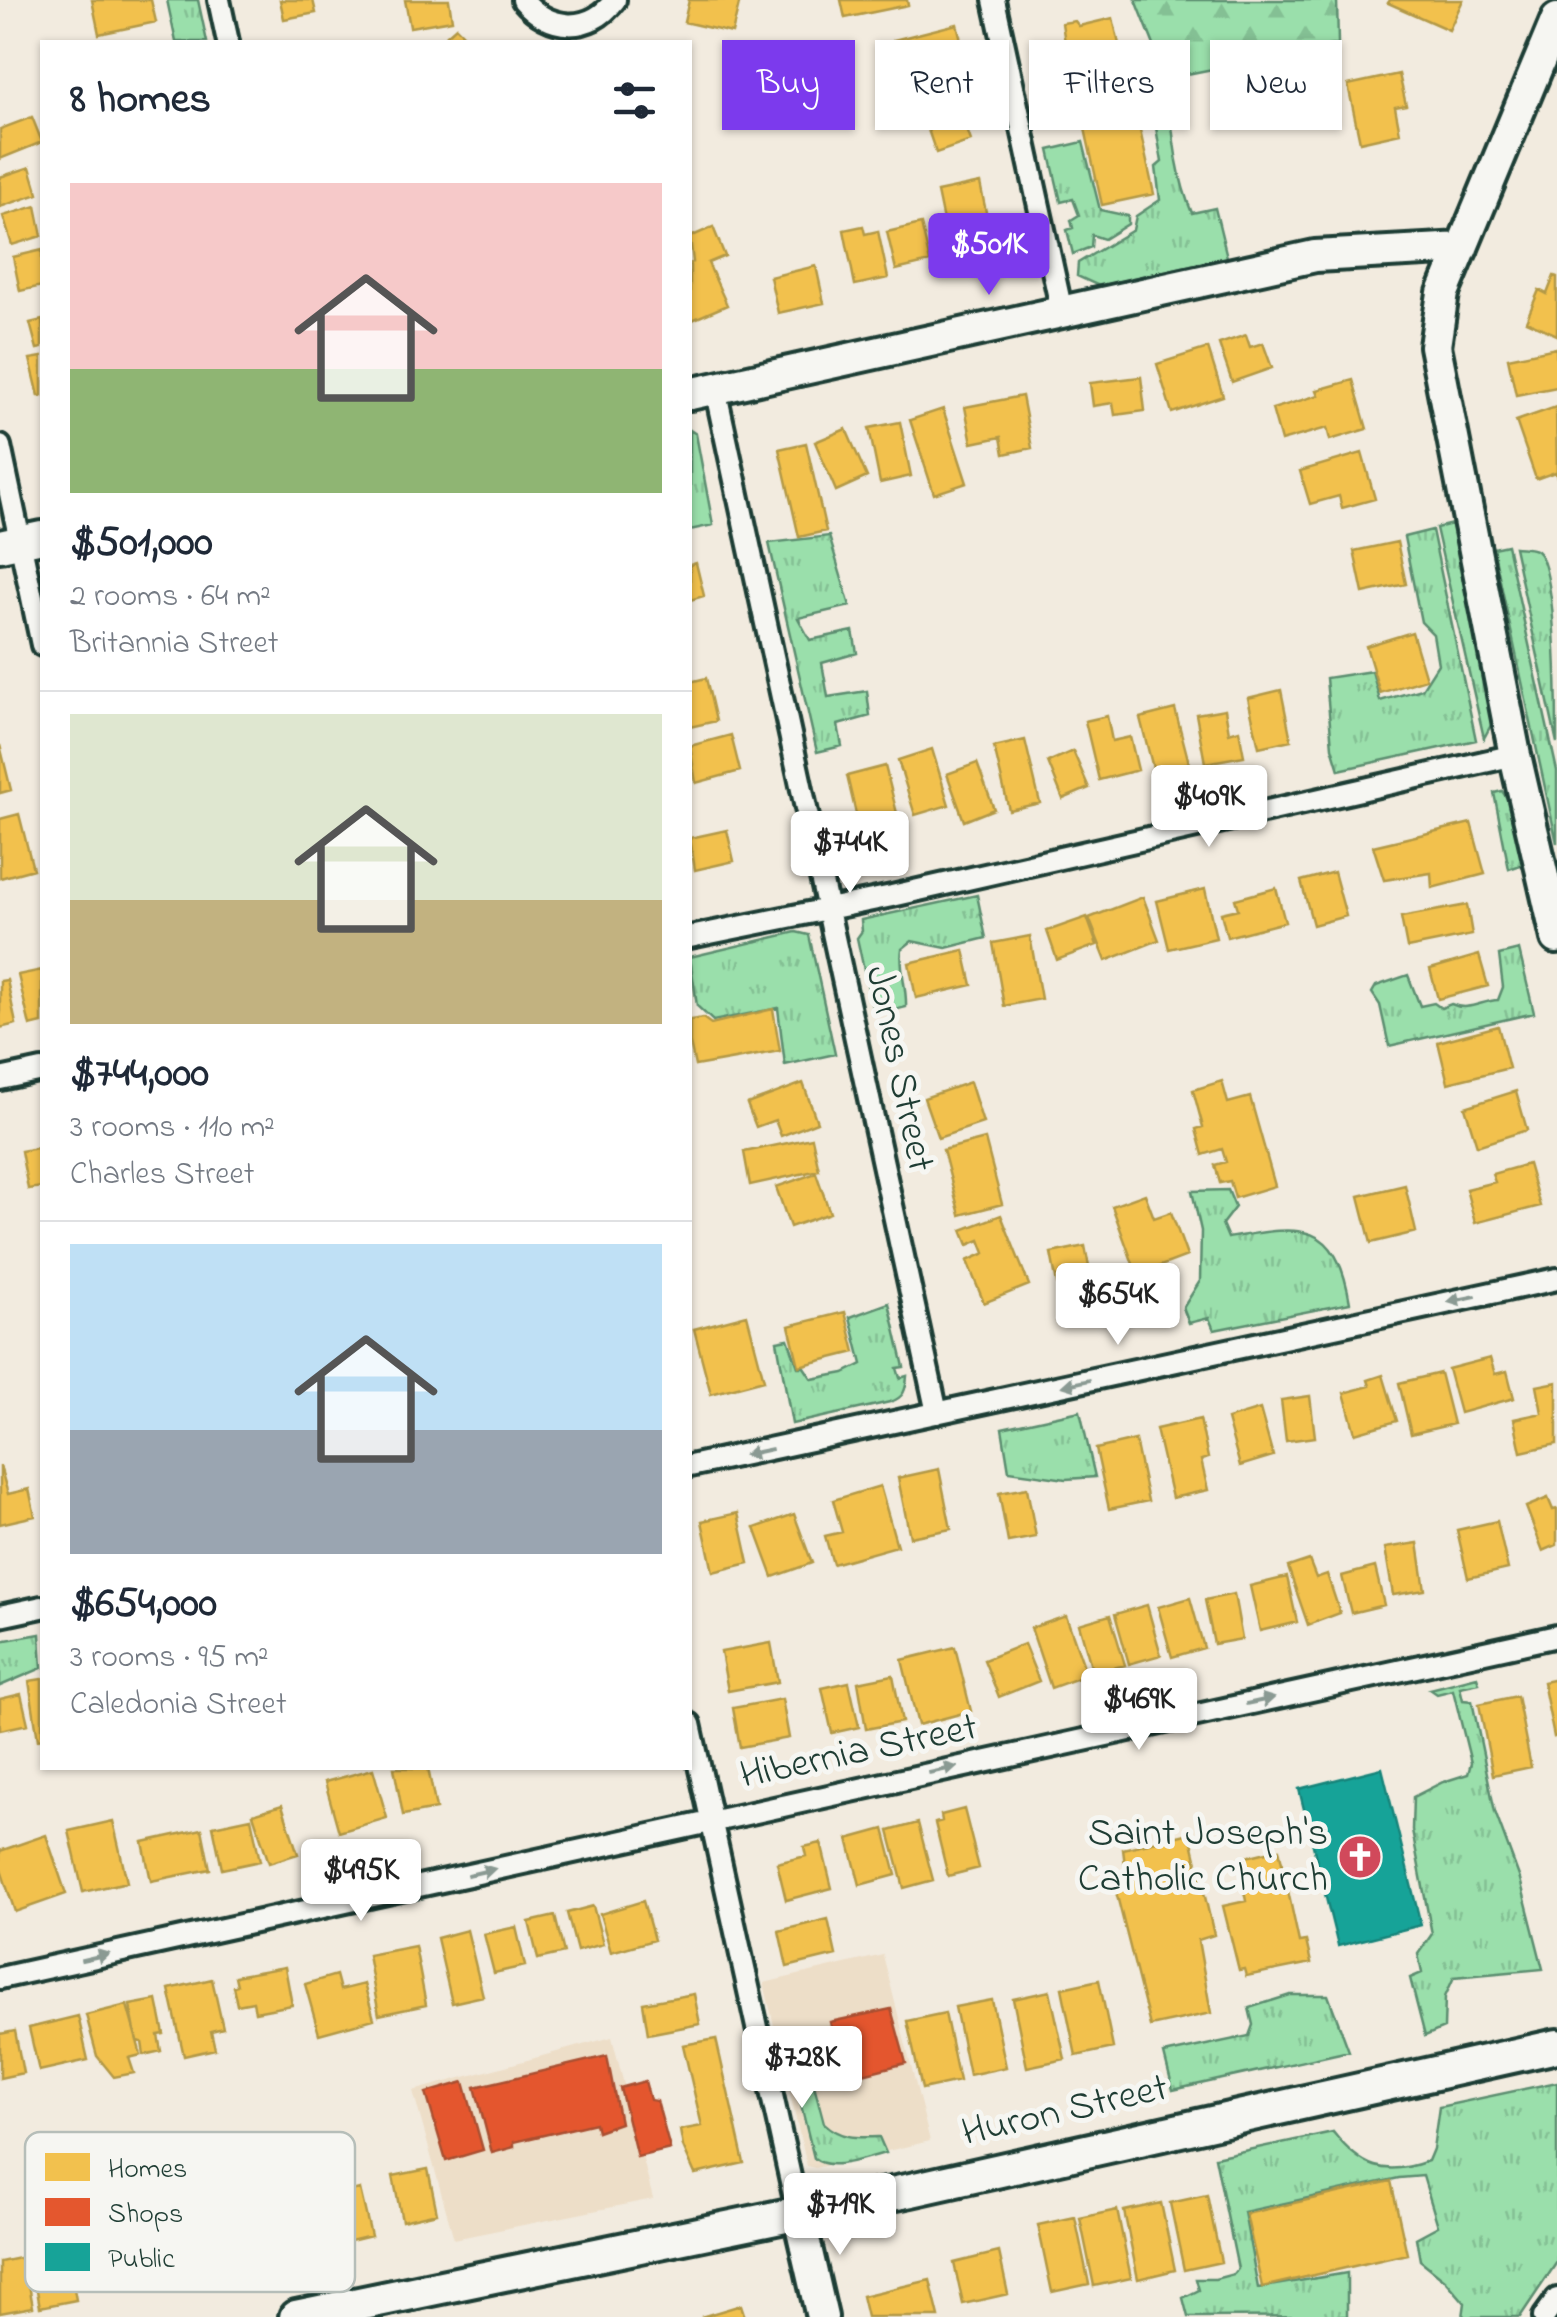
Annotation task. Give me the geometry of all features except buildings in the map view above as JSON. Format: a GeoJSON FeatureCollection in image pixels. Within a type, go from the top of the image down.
{"type":"FeatureCollection","features":[{"type":"Feature","properties":{"kind":"main road","name":"Huron Street"},"geometry":{"type":"LineString","coordinates":[[296,2317],[798,2213],[1557,2046]]}},
{"type":"Feature","properties":{"kind":"street"},"geometry":{"type":"LineString","coordinates":[[219,0],[228,40]]}},
{"type":"Feature","properties":{"kind":"street"},"geometry":{"type":"LineString","coordinates":[[523,0],[537,15],[559,25],[578,25],[596,19],[615,0]]}},
{"type":"Feature","properties":{"kind":"street"},"geometry":{"type":"LineString","coordinates":[[994,0],[1062,312]]}},
{"type":"Feature","properties":{"kind":"street"},"geometry":{"type":"LineString","coordinates":[[1557,20],[1444,293],[1435,346],[1514,755],[1557,938]]}},
{"type":"Feature","properties":{"kind":"street"},"geometry":{"type":"LineString","coordinates":[[703,391],[1315,256],[1462,248]]}},
{"type":"Feature","properties":{"kind":"street","name":"Jones Street"},"geometry":{"type":"LineString","coordinates":[[703,391],[827,909],[937,1413]]}},
{"type":"Feature","properties":{"kind":"street"},"geometry":{"type":"LineString","coordinates":[[0,446],[40,635]]}},
{"type":"Feature","properties":{"kind":"street"},"geometry":{"type":"LineString","coordinates":[[692,937],[1514,755]]}},
{"type":"Feature","properties":{"kind":"street"},"geometry":{"type":"LineString","coordinates":[[0,1080],[40,1070]]}},
{"type":"Feature","properties":{"kind":"street"},"geometry":{"type":"LineString","coordinates":[[692,1466],[1557,1279]]}},
{"type":"Feature","properties":{"kind":"street"},"geometry":{"type":"LineString","coordinates":[[0,1616],[40,1606]]}},
{"type":"Feature","properties":{"kind":"street","name":"Hibernia Street"},"geometry":{"type":"LineString","coordinates":[[0,1978],[1557,1636]]}},
{"type":"Feature","properties":{"kind":"street"},"geometry":{"type":"LineString","coordinates":[[692,1733],[822,2317]]}},
{"type":"Feature","properties":{"kind":"street"},"geometry":{"type":"LineString","coordinates":[[1544,2317],[1557,2299]]}},
{"type":"Feature","properties":{"kind":"shaded area"},"geometry":{"type":"Polygon","coordinates":[[[883,1955],[930,2141],[815,2168],[807,2166],[764,1983],[883,1955]]]}},
{"type":"Feature","properties":{"kind":"shaded area"},"geometry":{"type":"Polygon","coordinates":[[[612,2037],[653,2199],[454,2239],[413,2091],[612,2037]]]}},
{"type":"Feature","properties":{"kind":"green space"},"geometry":{"type":"Polygon","coordinates":[[[167,0],[198,0],[207,40],[176,40],[167,0]]]}},
{"type":"Feature","properties":{"kind":"green space"},"geometry":{"type":"Polygon","coordinates":[[[1136,0],[1337,0],[1338,40],[1210,40],[1210,69],[1190,73],[1190,40],[1152,40],[1136,0]]]}},
{"type":"Feature","properties":{"kind":"green space"},"geometry":{"type":"Polygon","coordinates":[[[1156,130],[1173,130],[1192,213],[1215,208],[1227,257],[1099,286],[1077,276],[1078,263],[1133,230],[1136,216],[1160,200],[1156,167],[1162,162],[1156,130]]]}},
{"type":"Feature","properties":{"kind":"green space"},"geometry":{"type":"Polygon","coordinates":[[[1083,142],[1100,210],[1128,216],[1128,224],[1104,239],[1092,235],[1091,247],[1073,254],[1067,230],[1073,228],[1071,220],[1079,215],[1073,199],[1061,202],[1049,150],[1083,142]]]}},
{"type":"Feature","properties":{"kind":"green space"},"geometry":{"type":"Polygon","coordinates":[[[692,431],[696,434],[713,525],[692,530],[692,431]]]}},
{"type":"Feature","properties":{"kind":"green space"},"geometry":{"type":"Polygon","coordinates":[[[1452,524],[1491,708],[1491,725],[1484,738],[1436,528],[1452,524]]]}},
{"type":"Feature","properties":{"kind":"green space"},"geometry":{"type":"Polygon","coordinates":[[[1432,530],[1476,740],[1339,770],[1332,747],[1326,678],[1372,671],[1380,701],[1422,689],[1438,664],[1433,634],[1421,622],[1404,537],[1432,530]]]}},
{"type":"Feature","properties":{"kind":"green space"},"geometry":{"type":"Polygon","coordinates":[[[829,536],[850,606],[798,618],[810,640],[853,631],[857,653],[822,663],[828,697],[867,691],[870,716],[838,725],[842,746],[817,752],[769,543],[829,536]]]}},
{"type":"Feature","properties":{"kind":"green space"},"geometry":{"type":"Polygon","coordinates":[[[1507,545],[1557,771],[1557,843],[1493,548],[1507,545]]]}},
{"type":"Feature","properties":{"kind":"green space"},"geometry":{"type":"Polygon","coordinates":[[[1514,547],[1537,551],[1549,583],[1557,743],[1514,547]]]}},
{"type":"Feature","properties":{"kind":"green space"},"geometry":{"type":"Polygon","coordinates":[[[1502,791],[1511,804],[1524,864],[1509,869],[1494,793],[1502,791]]]}},
{"type":"Feature","properties":{"kind":"green space"},"geometry":{"type":"Polygon","coordinates":[[[977,895],[986,938],[946,948],[912,941],[902,949],[906,1007],[874,1015],[857,938],[862,931],[861,920],[977,895]]]}},
{"type":"Feature","properties":{"kind":"green space"},"geometry":{"type":"Polygon","coordinates":[[[796,932],[809,935],[835,1054],[785,1065],[778,1008],[713,1021],[697,1006],[692,957],[796,932]]]}},
{"type":"Feature","properties":{"kind":"green space"},"geometry":{"type":"Polygon","coordinates":[[[1519,950],[1534,1013],[1389,1046],[1380,1005],[1372,993],[1376,986],[1408,975],[1420,1006],[1434,1003],[1441,1008],[1451,1004],[1469,1007],[1498,1000],[1503,987],[1499,955],[1519,950]]]}},
{"type":"Feature","properties":{"kind":"green space"},"geometry":{"type":"Polygon","coordinates":[[[1228,1190],[1235,1207],[1222,1224],[1228,1238],[1294,1231],[1324,1241],[1344,1275],[1350,1303],[1214,1330],[1209,1318],[1189,1323],[1183,1308],[1200,1281],[1201,1231],[1192,1191],[1228,1190]]]}},
{"type":"Feature","properties":{"kind":"green space"},"geometry":{"type":"Polygon","coordinates":[[[889,1303],[904,1367],[897,1368],[900,1378],[907,1376],[901,1396],[890,1402],[792,1424],[777,1341],[788,1339],[798,1367],[804,1367],[812,1379],[844,1373],[862,1364],[850,1317],[889,1303]]]}},
{"type":"Feature","properties":{"kind":"green space"},"geometry":{"type":"Polygon","coordinates":[[[1080,1411],[1095,1477],[1066,1479],[1009,1471],[1002,1428],[1080,1411]]]}},
{"type":"Feature","properties":{"kind":"green space"},"geometry":{"type":"Polygon","coordinates":[[[40,1634],[40,1669],[0,1686],[0,1641],[40,1634]]]}},
{"type":"Feature","properties":{"kind":"green space"},"geometry":{"type":"Polygon","coordinates":[[[1477,1677],[1479,1683],[1460,1687],[1463,1700],[1472,1701],[1495,1812],[1520,1879],[1543,1969],[1454,1977],[1445,1997],[1444,2028],[1425,2036],[1410,1978],[1422,1973],[1418,1954],[1432,1934],[1412,1830],[1413,1797],[1468,1774],[1471,1763],[1453,1690],[1437,1694],[1430,1689],[1477,1677]]]}},
{"type":"Feature","properties":{"kind":"green space"},"geometry":{"type":"Polygon","coordinates":[[[1290,1995],[1328,1995],[1349,2051],[1173,2090],[1164,2054],[1249,2036],[1253,2025],[1249,2008],[1290,1995]]]}},
{"type":"Feature","properties":{"kind":"green space"},"geometry":{"type":"Polygon","coordinates":[[[795,2027],[800,2032],[824,2123],[843,2135],[879,2137],[886,2153],[839,2164],[814,2158],[798,2093],[803,2091],[801,2082],[796,2080],[784,2030],[795,2027]]]}},
{"type":"Feature","properties":{"kind":"green space"},"geometry":{"type":"Polygon","coordinates":[[[1557,2082],[1557,2262],[1520,2317],[1463,2317],[1465,2303],[1420,2260],[1416,2238],[1438,2226],[1423,2176],[1244,2212],[1258,2288],[1347,2273],[1347,2316],[1188,2317],[1183,2298],[1199,2290],[1196,2279],[1215,2279],[1238,2269],[1215,2157],[1333,2132],[1354,2154],[1375,2166],[1413,2166],[1428,2161],[1439,2107],[1557,2082]]]}},
{"type":"Feature","properties":{"kind":"place","name":"Saint Joseph's Catholic Church"},"geometry":{"type":"Point","coordinates":[1360,1857]}}]}
